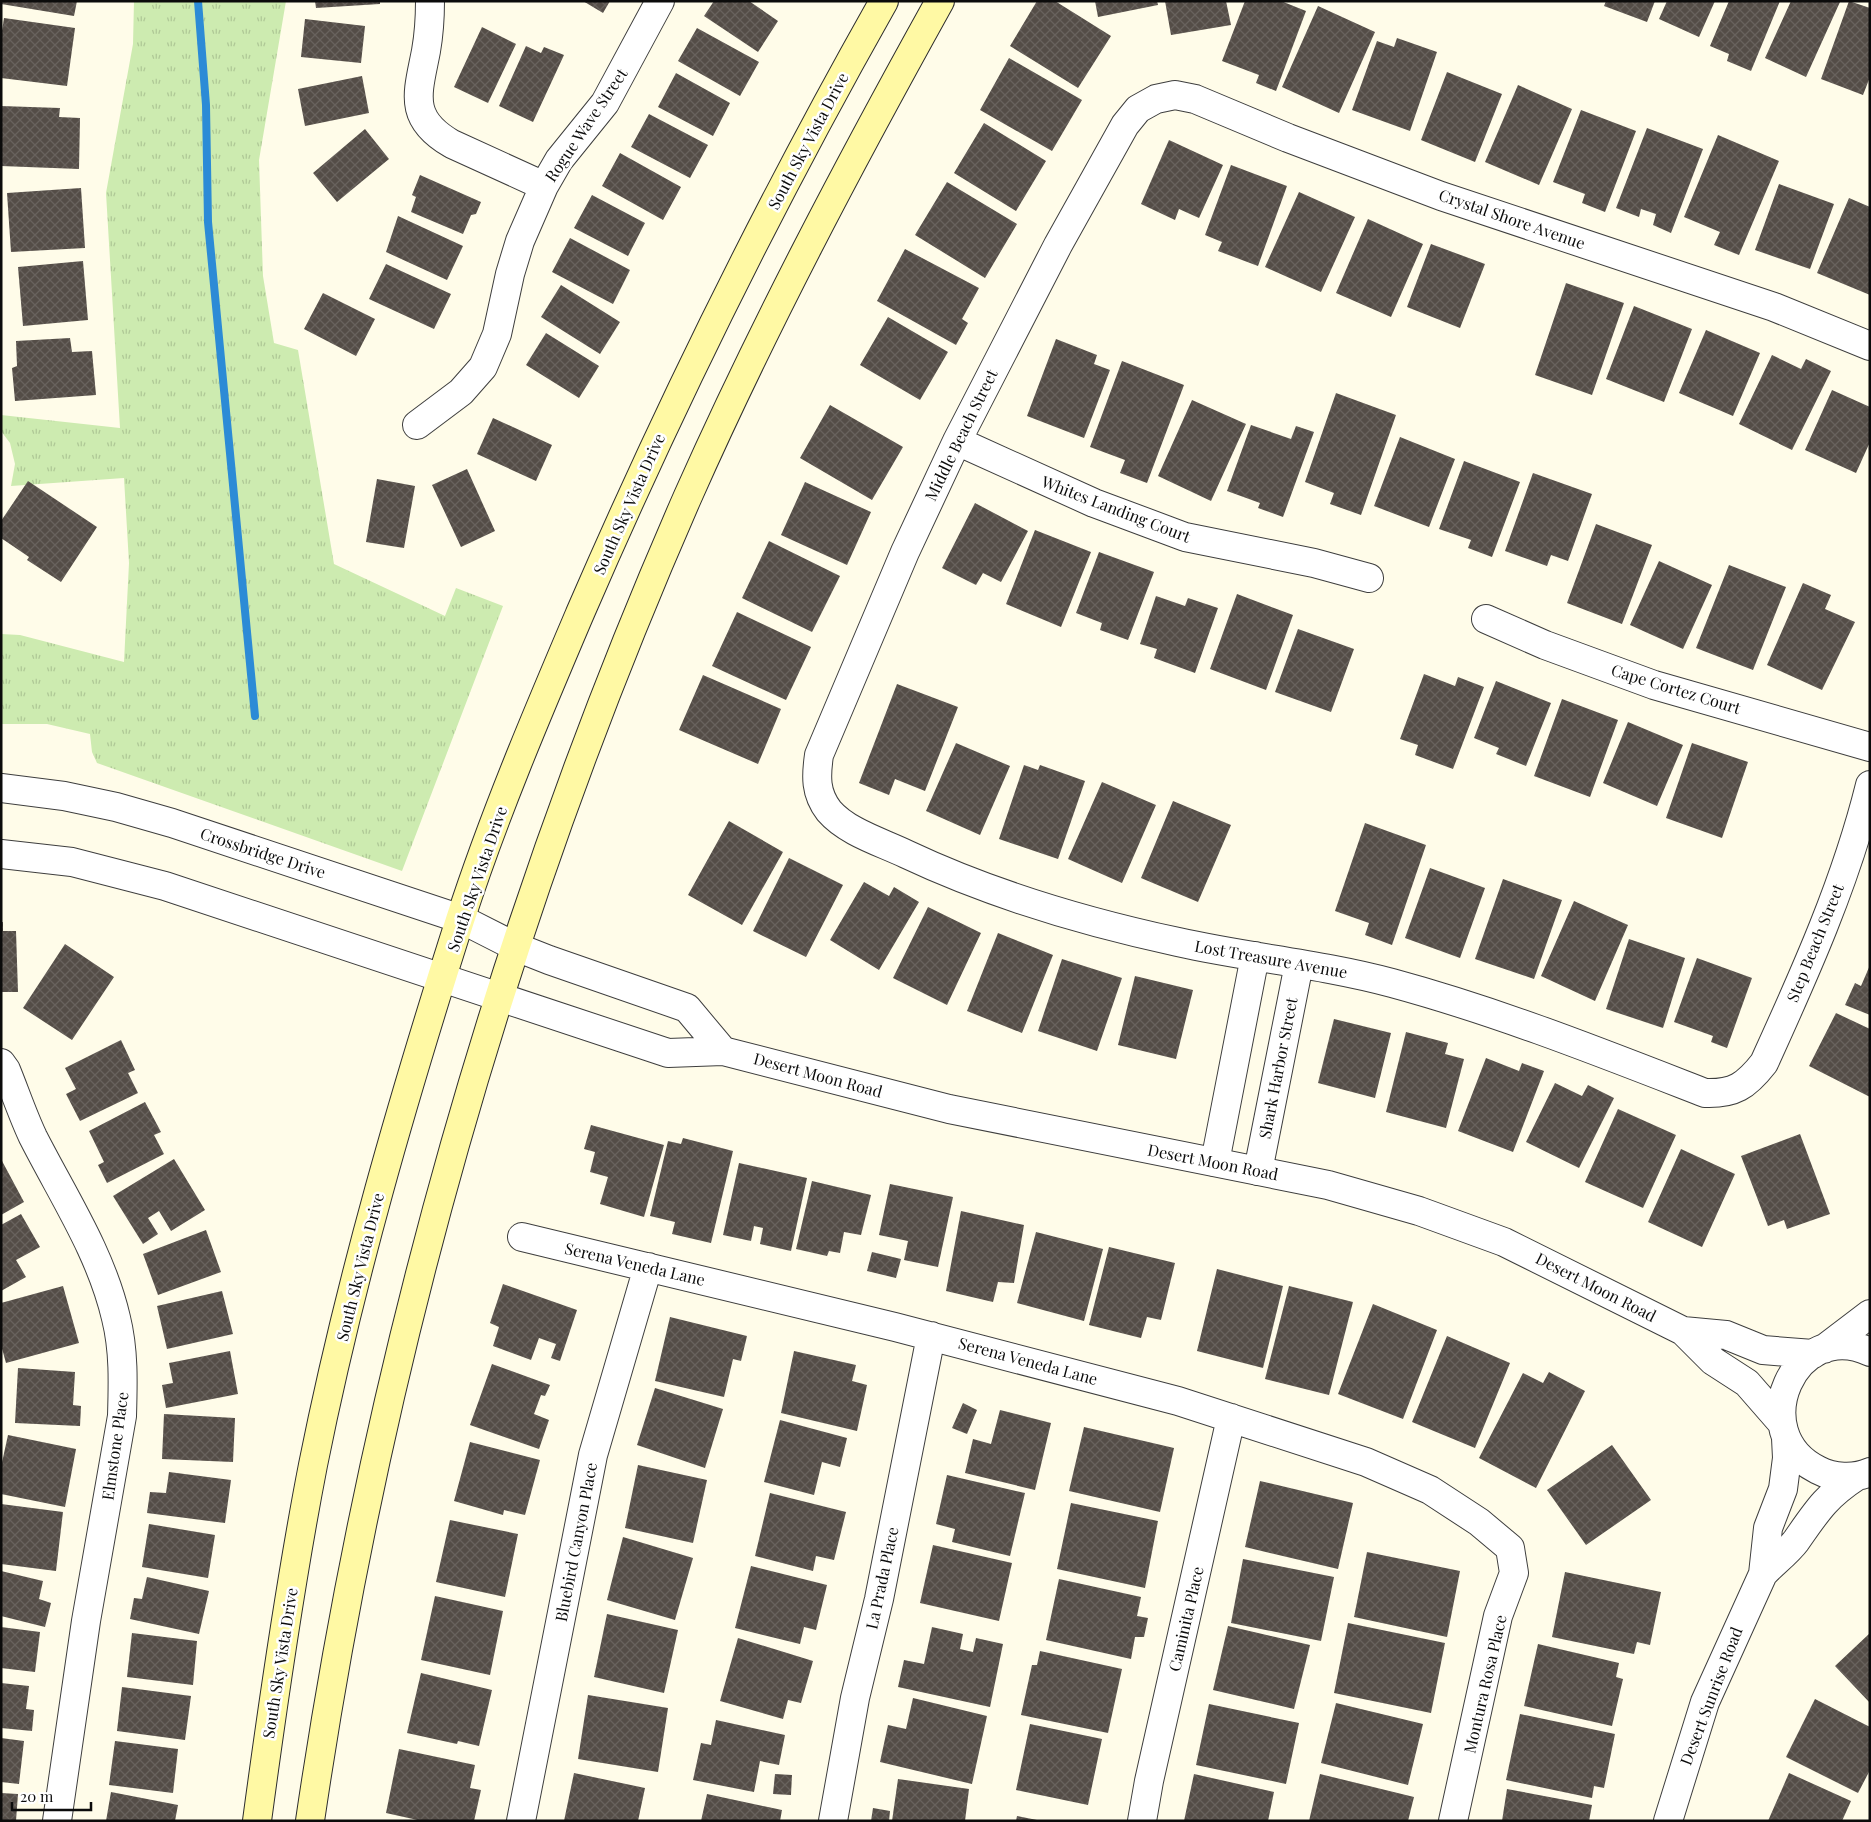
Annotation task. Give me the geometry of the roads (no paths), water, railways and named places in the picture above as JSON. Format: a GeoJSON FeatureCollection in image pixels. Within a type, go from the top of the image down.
{"type":"FeatureCollection","features":[{"type":"Feature","properties":{"kind":"main road","name":"South Sky Vista Drive"},"geometry":{"type":"LineString","coordinates":[[257,1821],[273,1701],[295,1569],[313,1468],[335,1364],[393,1140],[461,919],[554,674],[648,461],[754,245],[819,119],[884,1]]}},
{"type":"Feature","properties":{"kind":"main road"},"geometry":{"type":"LineString","coordinates":[[310,1821],[334,1674],[369,1490],[410,1314],[441,1193],[516,947],[593,729],[654,577],[715,435],[851,164],[940,1]]}},
{"type":"Feature","properties":{"kind":"street"},"geometry":{"type":"LineString","coordinates":[[430,1],[427,44],[417,89],[422,113],[429,126],[439,136],[452,144],[544,186]]}},
{"type":"Feature","properties":{"kind":"street","name":"Rogue Wave Street"},"geometry":{"type":"LineString","coordinates":[[417,425],[461,392],[483,367],[491,352],[497,334],[510,274],[520,241],[544,186],[559,160],[604,103],[660,1]]}},
{"type":"Feature","properties":{"kind":"street","name":"Crystal Shore Avenue"},"geometry":{"type":"LineString","coordinates":[[1156,99],[1175,95],[1195,99],[1288,138],[1432,193],[1774,307],[1870,346]]}},
{"type":"Feature","properties":{"kind":"street","name":"Middle Beach Street"},"geometry":{"type":"LineString","coordinates":[[819,795],[816,776],[819,755],[905,552],[957,441],[1058,245],[1125,125],[1138,109],[1156,99]]}},
{"type":"Feature","properties":{"kind":"street","name":"Whites Landing Court"},"geometry":{"type":"LineString","coordinates":[[957,441],[1085,499],[1185,537],[1314,563],[1370,578]]}},
{"type":"Feature","properties":{"kind":"street","name":"Cape Cortez Court"},"geometry":{"type":"LineString","coordinates":[[1486,619],[1545,644],[1654,685],[1870,747]]}},
{"type":"Feature","properties":{"kind":"street","name":"Step Beach Street"},"geometry":{"type":"LineString","coordinates":[[1738,1088],[1752,1078],[1764,1063],[1809,964],[1849,856],[1870,786]]}},
{"type":"Feature","properties":{"kind":"street","name":"Crossbridge Drive"},"geometry":{"type":"LineString","coordinates":[[1,788],[73,798],[172,822],[461,919],[516,947]]}},
{"type":"Feature","properties":{"kind":"street","name":"Lost Treasure Avenue"},"geometry":{"type":"LineString","coordinates":[[819,795],[829,811],[844,824],[922,861],[1010,896],[1072,917],[1179,943],[1390,982],[1493,1013],[1705,1093],[1721,1094],[1738,1088]]}},
{"type":"Feature","properties":{"kind":"street"},"geometry":{"type":"LineString","coordinates":[[1,854],[72,862],[117,872],[500,996]]}},
{"type":"Feature","properties":{"kind":"street"},"geometry":{"type":"LineString","coordinates":[[516,947],[687,1008],[723,1051]]}},
{"type":"Feature","properties":{"kind":"street"},"geometry":{"type":"LineString","coordinates":[[1215,1162],[1255,956]]}},
{"type":"Feature","properties":{"kind":"street","name":"Shark Harbor Street"},"geometry":{"type":"LineString","coordinates":[[1258,1171],[1299,964]]}},
{"type":"Feature","properties":{"kind":"street","name":"Desert Moon Road"},"geometry":{"type":"LineString","coordinates":[[500,996],[668,1053],[723,1051],[949,1109],[1215,1162],[1374,1197],[1461,1225],[1551,1264],[1683,1331],[1713,1361],[1747,1383],[1784,1430],[1792,1451],[1806,1464],[1824,1473],[1843,1477],[1866,1473]]}},
{"type":"Feature","properties":{"kind":"street","name":"Elmstone Place"},"geometry":{"type":"LineString","coordinates":[[1,1063],[6,1070],[32,1135],[98,1263],[116,1319],[122,1351],[122,1416],[86,1621],[57,1821]]}},
{"type":"Feature","properties":{"kind":"street","name":"Serena Veneda Lane"},"geometry":{"type":"LineString","coordinates":[[522,1237],[931,1336],[1178,1400],[1366,1462],[1430,1490],[1479,1522],[1510,1548]]}},
{"type":"Feature","properties":{"kind":"street","name":"Bluebird Canyon Place"},"geometry":{"type":"LineString","coordinates":[[521,1821],[593,1455],[648,1268]]}},
{"type":"Feature","properties":{"kind":"street","name":"Desert Sunrise Road"},"geometry":{"type":"LineString","coordinates":[[1668,1821],[1705,1702],[1763,1574],[1768,1528],[1785,1480],[1784,1430],[1780,1409],[1786,1383],[1793,1371],[1870,1314]]}},
{"type":"Feature","properties":{"kind":"street","name":"Desert Moon Road"},"geometry":{"type":"LineString","coordinates":[[1683,1331],[1726,1335],[1763,1350],[1819,1351],[1844,1346],[1870,1352]]}},
{"type":"Feature","properties":{"kind":"street","name":"La Prada Place"},"geometry":{"type":"LineString","coordinates":[[833,1821],[855,1698],[879,1599],[931,1336]]}},
{"type":"Feature","properties":{"kind":"street","name":"Caminita Place"},"geometry":{"type":"LineString","coordinates":[[1142,1821],[1149,1781],[1231,1418]]}},
{"type":"Feature","properties":{"kind":"street","name":"Desert Sunrise Road"},"geometry":{"type":"LineString","coordinates":[[1763,1574],[1795,1542],[1808,1521],[1827,1497],[1866,1473]]}},
{"type":"Feature","properties":{"kind":"street","name":"Montura Rosa Place"},"geometry":{"type":"LineString","coordinates":[[1453,1821],[1498,1616],[1514,1573],[1510,1548]]}},
{"type":"Feature","properties":{"kind":"waterway"},"geometry":{"type":"LineString","coordinates":[[198,1],[206,105],[208,222],[255,716]]}}]}
